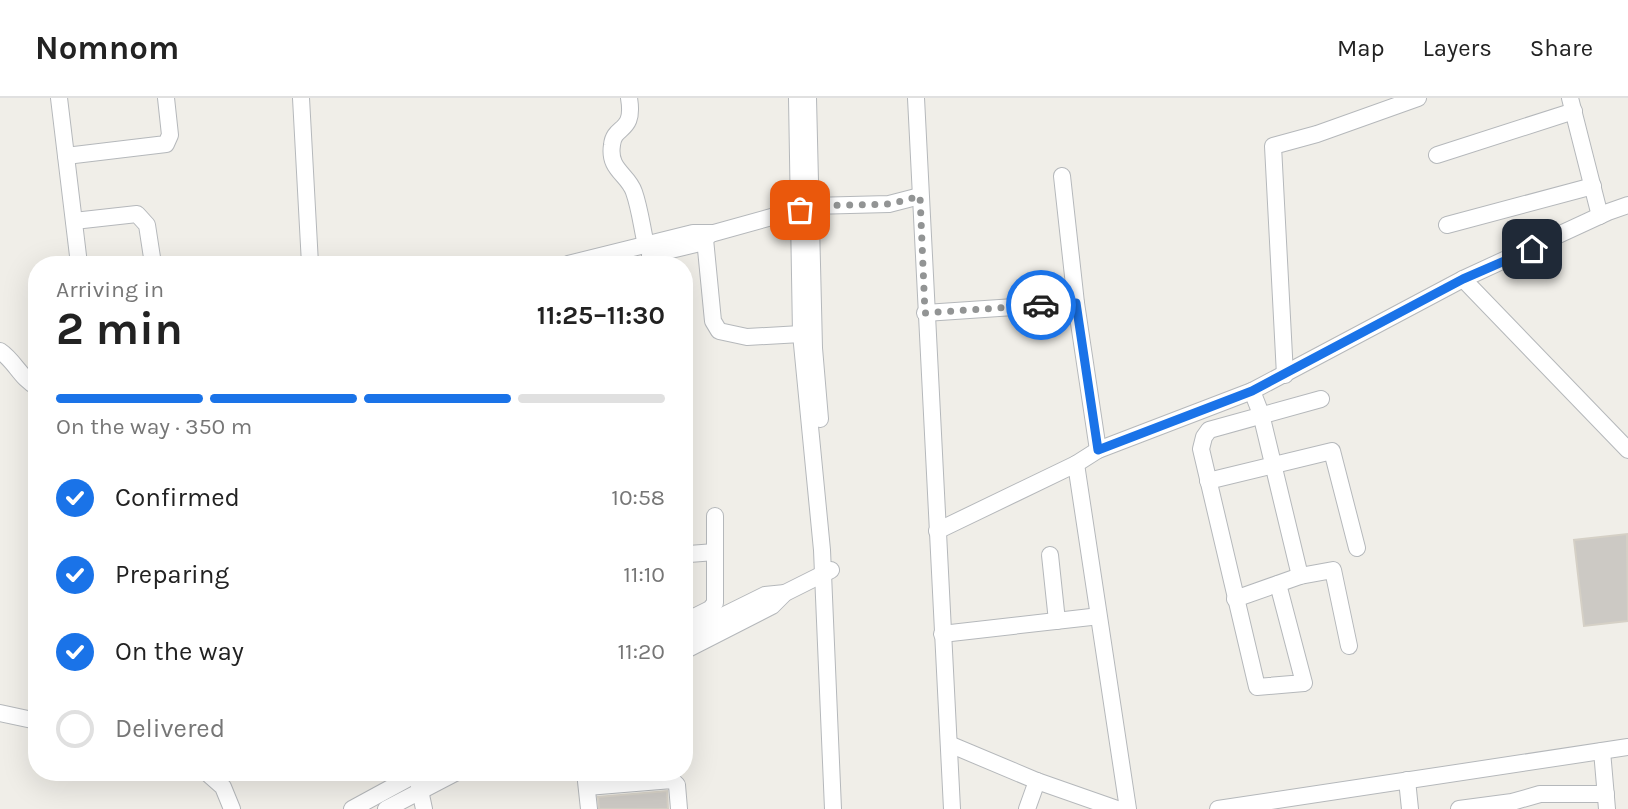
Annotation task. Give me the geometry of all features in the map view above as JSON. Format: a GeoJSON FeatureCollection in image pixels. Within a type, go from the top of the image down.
{"type":"FeatureCollection","features":[{"type":"Feature","properties":{"kind":"street"},"geometry":{"type":"LineString","coordinates":[[49,98],[78,256]]}},
{"type":"Feature","properties":{"kind":"street"},"geometry":{"type":"LineString","coordinates":[[59,98],[78,256]]}},
{"type":"Feature","properties":{"kind":"street"},"geometry":{"type":"LineString","coordinates":[[66,156],[166,144],[170,135],[166,98]]}},
{"type":"Feature","properties":{"kind":"street"},"geometry":{"type":"LineString","coordinates":[[300,98],[310,256]]}},
{"type":"Feature","properties":{"kind":"street"},"geometry":{"type":"LineString","coordinates":[[629,98],[631,118],[615,135],[611,146],[614,165],[631,184],[635,193],[646,245]]}},
{"type":"Feature","properties":{"kind":"street"},"geometry":{"type":"LineString","coordinates":[[797,98],[844,809]]}},
{"type":"Feature","properties":{"kind":"street"},"geometry":{"type":"LineString","coordinates":[[808,98],[801,334],[827,571],[832,809]]}},
{"type":"Feature","properties":{"kind":"street"},"geometry":{"type":"LineString","coordinates":[[916,98],[952,809]]}},
{"type":"Feature","properties":{"kind":"street"},"geometry":{"type":"LineString","coordinates":[[1284,375],[1273,146],[1317,134],[1418,98]]}},
{"type":"Feature","properties":{"kind":"street"},"geometry":{"type":"LineString","coordinates":[[1437,155],[1572,105],[1600,216]]}},
{"type":"Feature","properties":{"kind":"street"},"geometry":{"type":"LineString","coordinates":[[1062,176],[1076,303],[1098,450]]}},
{"type":"Feature","properties":{"kind":"street"},"geometry":{"type":"LineString","coordinates":[[1447,225],[1593,186]]}},
{"type":"Feature","properties":{"kind":"street"},"geometry":{"type":"LineString","coordinates":[[646,256],[696,244],[709,236],[806,208],[890,204],[920,196]]}},
{"type":"Feature","properties":{"kind":"street"},"geometry":{"type":"LineString","coordinates":[[937,531],[1076,464],[1098,450],[1252,391],[1463,279],[1628,205]]}},
{"type":"Feature","properties":{"kind":"street"},"geometry":{"type":"LineString","coordinates":[[74,221],[137,214],[147,225],[152,256]]}},
{"type":"Feature","properties":{"kind":"street"},"geometry":{"type":"LineString","coordinates":[[601,256],[693,233],[709,236]]}},
{"type":"Feature","properties":{"kind":"street"},"geometry":{"type":"LineString","coordinates":[[709,236],[713,321],[719,331],[747,337],[801,334]]}},
{"type":"Feature","properties":{"kind":"street"},"geometry":{"type":"LineString","coordinates":[[1463,279],[1628,450]]}},
{"type":"Feature","properties":{"kind":"street"},"geometry":{"type":"LineString","coordinates":[[925,313],[1076,303]]}},
{"type":"Feature","properties":{"kind":"street"},"geometry":{"type":"LineString","coordinates":[[0,351],[10,358],[28,382]]}},
{"type":"Feature","properties":{"kind":"street"},"geometry":{"type":"LineString","coordinates":[[1252,391],[1261,414],[1300,576]]}},
{"type":"Feature","properties":{"kind":"street"},"geometry":{"type":"LineString","coordinates":[[1278,584],[1304,683],[1257,687],[1201,449],[1209,430],[1321,399]]}},
{"type":"Feature","properties":{"kind":"street"},"geometry":{"type":"LineString","coordinates":[[1208,481],[1332,451],[1357,548]]}},
{"type":"Feature","properties":{"kind":"street"},"geometry":{"type":"LineString","coordinates":[[1076,464],[1128,809]]}},
{"type":"Feature","properties":{"kind":"street"},"geometry":{"type":"LineString","coordinates":[[693,618],[710,609],[715,603],[715,516]]}},
{"type":"Feature","properties":{"kind":"street"},"geometry":{"type":"LineString","coordinates":[[693,554],[715,552]]}},
{"type":"Feature","properties":{"kind":"street"},"geometry":{"type":"LineString","coordinates":[[1050,555],[1057,621]]}},
{"type":"Feature","properties":{"kind":"street"},"geometry":{"type":"LineString","coordinates":[[1235,599],[1300,576],[1333,570],[1349,646]]}},
{"type":"Feature","properties":{"kind":"street"},"geometry":{"type":"LineString","coordinates":[[693,646],[772,606],[785,593],[827,571]]}},
{"type":"Feature","properties":{"kind":"street"},"geometry":{"type":"LineString","coordinates":[[693,631],[765,595],[785,593]]}},
{"type":"Feature","properties":{"kind":"street"},"geometry":{"type":"LineString","coordinates":[[942,634],[1091,617]]}},
{"type":"Feature","properties":{"kind":"street"},"geometry":{"type":"LineString","coordinates":[[0,713],[28,719]]}},
{"type":"Feature","properties":{"kind":"street"},"geometry":{"type":"LineString","coordinates":[[949,744],[1037,781],[1117,809]]}},
{"type":"Feature","properties":{"kind":"street"},"geometry":{"type":"LineString","coordinates":[[1218,809],[1628,747]]}},
{"type":"Feature","properties":{"kind":"street"},"geometry":{"type":"LineString","coordinates":[[1459,809],[1512,802],[1540,794],[1607,802],[1602,751]]}},
{"type":"Feature","properties":{"kind":"street"},"geometry":{"type":"LineString","coordinates":[[1407,780],[1410,809]]}},
{"type":"Feature","properties":{"kind":"street"},"geometry":{"type":"LineString","coordinates":[[216,781],[223,787],[232,809]]}},
{"type":"Feature","properties":{"kind":"street"},"geometry":{"type":"LineString","coordinates":[[352,809],[403,781]]}},
{"type":"Feature","properties":{"kind":"street"},"geometry":{"type":"LineString","coordinates":[[418,781],[424,809]]}},
{"type":"Feature","properties":{"kind":"street"},"geometry":{"type":"LineString","coordinates":[[386,809],[439,781]]}},
{"type":"Feature","properties":{"kind":"street"},"geometry":{"type":"LineString","coordinates":[[586,781],[589,809]]}},
{"type":"Feature","properties":{"kind":"street"},"geometry":{"type":"LineString","coordinates":[[673,781],[677,785],[679,809]]}},
{"type":"Feature","properties":{"kind":"street"},"geometry":{"type":"LineString","coordinates":[[1027,809],[1037,781]]}},
{"type":"Feature","properties":{"kind":"building"},"geometry":{"type":"Polygon","coordinates":[[[1627,534],[1628,621],[1584,626],[1574,540],[1627,534]]]}},
{"type":"Feature","properties":{"kind":"building"},"geometry":{"type":"Polygon","coordinates":[[[667,791],[668,809],[599,809],[598,797],[667,791]]]}},
{"type":"Feature","properties":{"kind":"way so far"},"geometry":{"type":"LineString","coordinates":[[800,210],[811,206],[890,204],[920,196],[925,313],[1041,305]]}},
{"type":"Feature","properties":{"kind":"route"},"geometry":{"type":"LineString","coordinates":[[1041,305],[1076,303],[1098,450],[1252,391],[1463,279],[1532,249]]}}]}
